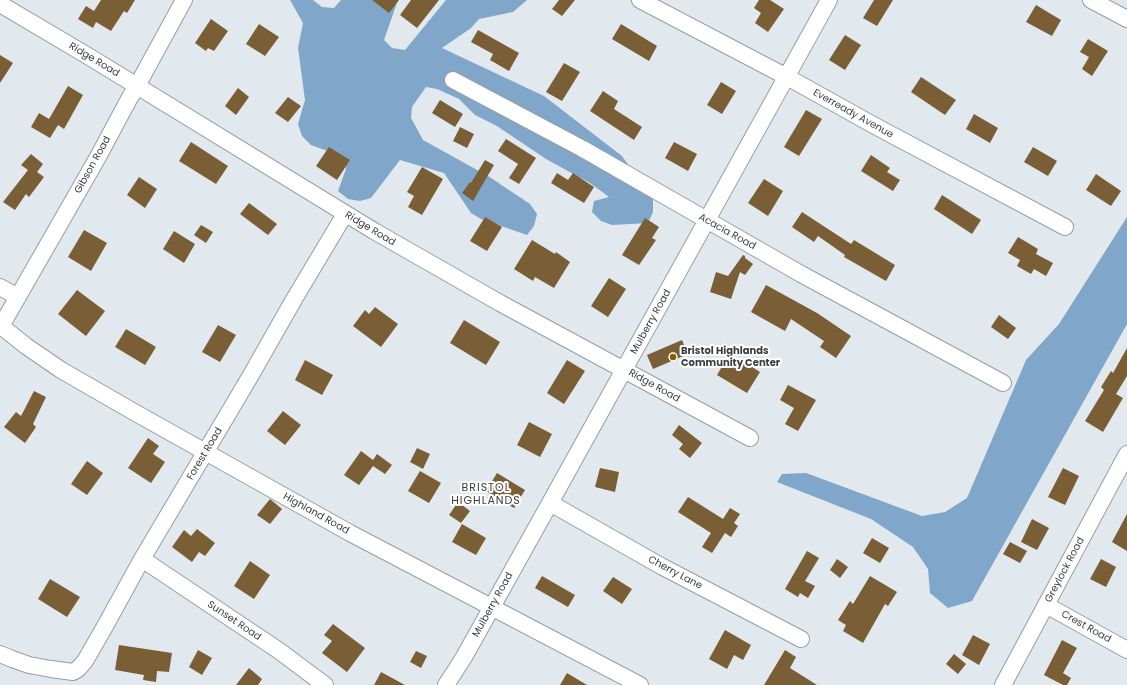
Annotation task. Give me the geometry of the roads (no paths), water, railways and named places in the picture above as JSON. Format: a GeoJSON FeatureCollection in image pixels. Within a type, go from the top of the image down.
{"type":"FeatureCollection","features":[{"type":"Feature","properties":{"kind":"street","name":"Gibson Road"},"geometry":{"type":"LineString","coordinates":[[1,327],[98,157],[184,0]]}},
{"type":"Feature","properties":{"kind":"street","name":"Everready Avenue"},"geometry":{"type":"LineString","coordinates":[[640,0],[1065,228]]}},
{"type":"Feature","properties":{"kind":"street","name":"Mulberry Road"},"geometry":{"type":"LineString","coordinates":[[446,685],[492,607],[829,0]]}},
{"type":"Feature","properties":{"kind":"street"},"geometry":{"type":"LineString","coordinates":[[1091,0],[1127,19]]}},
{"type":"Feature","properties":{"kind":"street","name":"Ridge Road"},"geometry":{"type":"LineString","coordinates":[[0,4],[374,231],[500,303],[750,438]]}},
{"type":"Feature","properties":{"kind":"street","name":"Acacia Road"},"geometry":{"type":"LineString","coordinates":[[453,80],[583,149],[801,274],[1003,383]]}},
{"type":"Feature","properties":{"kind":"street","name":"Forest Road"},"geometry":{"type":"LineString","coordinates":[[0,654],[29,665],[73,672],[78,670],[104,628],[142,558],[252,375],[297,294],[345,214]]}},
{"type":"Feature","properties":{"kind":"street"},"geometry":{"type":"LineString","coordinates":[[0,287],[18,297]]}},
{"type":"Feature","properties":{"kind":"street","name":"Highland Road"},"geometry":{"type":"LineString","coordinates":[[1,327],[61,370],[350,533],[640,685]]}},
{"type":"Feature","properties":{"kind":"street","name":"Greylock Road"},"geometry":{"type":"LineString","coordinates":[[1003,685],[1127,454]]}},
{"type":"Feature","properties":{"kind":"street","name":"Cherry Lane"},"geometry":{"type":"LineString","coordinates":[[550,503],[661,566],[801,639]]}},
{"type":"Feature","properties":{"kind":"street","name":"Sunset Road"},"geometry":{"type":"LineString","coordinates":[[142,558],[278,650],[325,685]]}},
{"type":"Feature","properties":{"kind":"street","name":"Crest Road"},"geometry":{"type":"LineString","coordinates":[[1046,605],[1127,650]]}},
{"type":"Feature","properties":{"kind":"place","name":"Bristol Highlands Community Center"},"geometry":{"type":"Point","coordinates":[673,357]}},
{"type":"Feature","properties":{"kind":"district","name":"BRISTOL HIGHLANDS"},"geometry":{"type":"Point","coordinates":[486,494]}}]}
